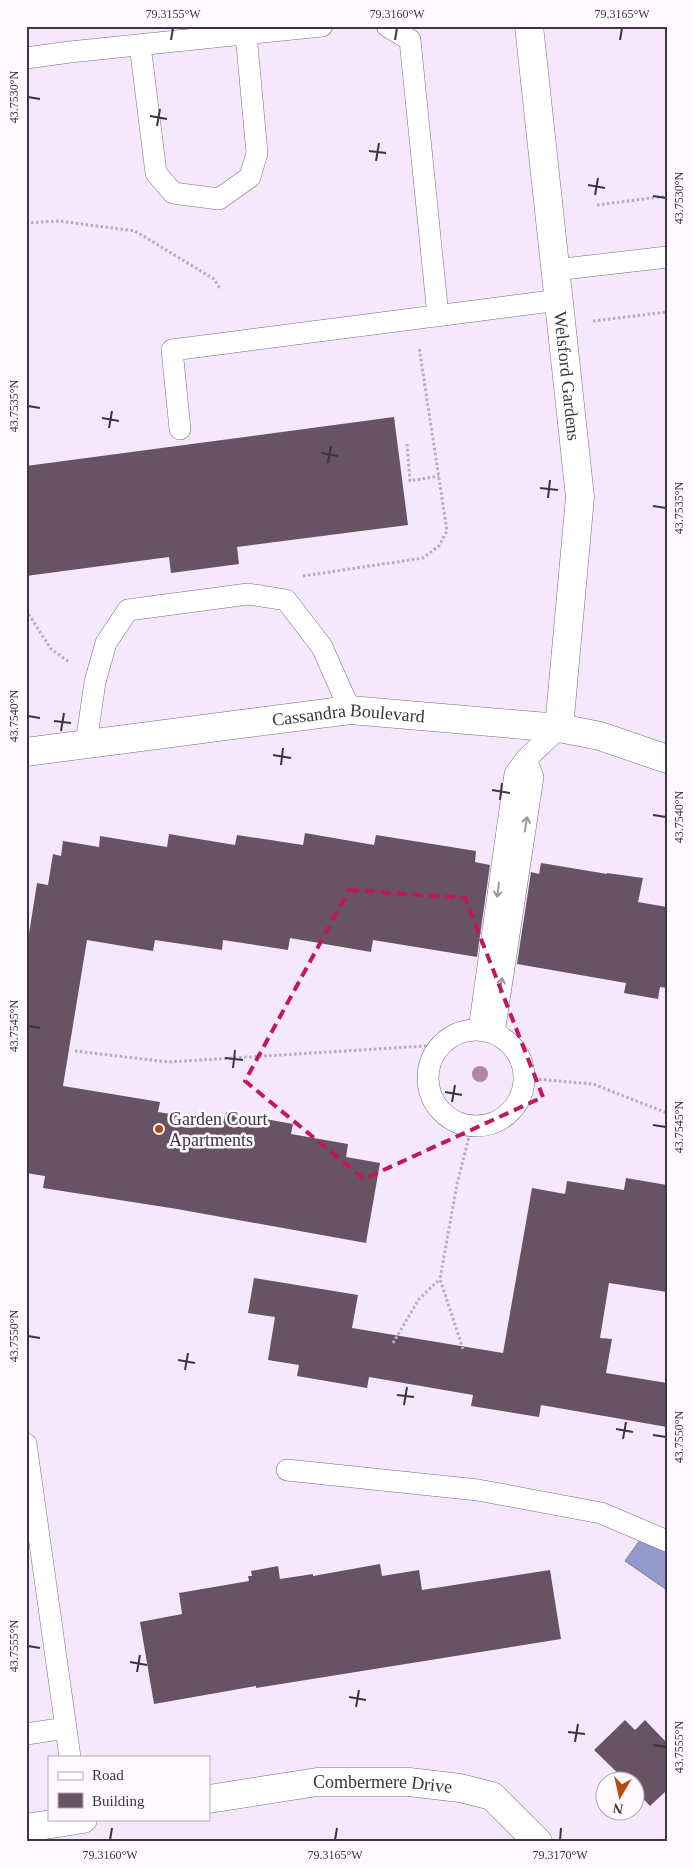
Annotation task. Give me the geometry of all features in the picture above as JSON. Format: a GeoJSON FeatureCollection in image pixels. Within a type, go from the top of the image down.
{"type":"FeatureCollection","features":[{"type":"Feature","properties":{"kind":"street","name":"Welsford Gardens"},"geometry":{"type":"LineString","coordinates":[[529,26],[580,497],[559,728]]}},
{"type":"Feature","properties":{"kind":"street","name":"Cassandra Boulevard"},"geometry":{"type":"LineString","coordinates":[[26,752],[350,710],[559,728],[600,736],[667,759]]}},
{"type":"Feature","properties":{"kind":"street","name":"Combermere Drive"},"geometry":{"type":"LineString","coordinates":[[210,1799],[317,1782],[409,1782],[460,1788],[492,1796],[538,1842]]}},
{"type":"Feature","properties":{"kind":"street"},"geometry":{"type":"LineString","coordinates":[[26,1828],[74,1820]]}},
{"type":"Feature","properties":{"kind":"lane"},"geometry":{"type":"LineString","coordinates":[[26,58],[322,26]]}},
{"type":"Feature","properties":{"kind":"lane"},"geometry":{"type":"LineString","coordinates":[[387,26],[410,40],[438,316]]}},
{"type":"Feature","properties":{"kind":"lane"},"geometry":{"type":"LineString","coordinates":[[140,45],[156,173],[173,194],[219,200],[250,177],[258,154],[246,34]]}},
{"type":"Feature","properties":{"kind":"lane"},"geometry":{"type":"LineString","coordinates":[[555,270],[667,257]]}},
{"type":"Feature","properties":{"kind":"lane"},"geometry":{"type":"LineString","coordinates":[[180,429],[172,350],[438,316],[560,313]]}},
{"type":"Feature","properties":{"kind":"lane"},"geometry":{"type":"LineString","coordinates":[[86,744],[95,682],[106,643],[128,610],[248,594],[286,600],[322,647],[350,710]]}},
{"type":"Feature","properties":{"kind":"lane"},"geometry":{"type":"LineString","coordinates":[[486,1032],[534,777],[526,759],[559,728]]}},
{"type":"Feature","properties":{"kind":"lane"},"geometry":{"type":"LineString","coordinates":[[465,1031],[486,1032],[506,1041],[516,1052],[522,1064],[524,1078],[521,1093],[514,1107],[502,1118],[488,1124],[472,1125],[457,1122],[444,1114],[434,1102],[429,1088],[428,1072],[432,1058],[441,1045],[452,1036],[465,1031]]}},
{"type":"Feature","properties":{"kind":"lane"},"geometry":{"type":"LineString","coordinates":[[26,1444],[70,1756]]}},
{"type":"Feature","properties":{"kind":"lane"},"geometry":{"type":"LineString","coordinates":[[287,1470],[478,1490],[602,1513],[667,1541]]}},
{"type":"Feature","properties":{"kind":"lane"},"geometry":{"type":"LineString","coordinates":[[26,1734],[66,1728]]}},
{"type":"Feature","properties":{"kind":"path"},"geometry":{"type":"LineString","coordinates":[[597,205],[667,196]]}},
{"type":"Feature","properties":{"kind":"path"},"geometry":{"type":"LineString","coordinates":[[26,223],[59,221],[135,231],[214,279],[221,290]]}},
{"type":"Feature","properties":{"kind":"path"},"geometry":{"type":"LineString","coordinates":[[26,256],[26,272]]}},
{"type":"Feature","properties":{"kind":"path"},"geometry":{"type":"LineString","coordinates":[[560,313],[667,312]]}},
{"type":"Feature","properties":{"kind":"path"},"geometry":{"type":"LineString","coordinates":[[299,576],[423,558],[439,546],[447,531],[414,319]]}},
{"type":"Feature","properties":{"kind":"path"},"geometry":{"type":"LineString","coordinates":[[407,444],[410,481],[439,476]]}},
{"type":"Feature","properties":{"kind":"path"},"geometry":{"type":"LineString","coordinates":[[26,610],[51,649],[95,682]]}},
{"type":"Feature","properties":{"kind":"path"},"geometry":{"type":"LineString","coordinates":[[75,1051],[168,1062],[441,1045]]}},
{"type":"Feature","properties":{"kind":"path"},"geometry":{"type":"LineString","coordinates":[[524,1078],[593,1084],[667,1113]]}},
{"type":"Feature","properties":{"kind":"path"},"geometry":{"type":"LineString","coordinates":[[463,1349],[440,1279],[457,1184],[472,1125]]}},
{"type":"Feature","properties":{"kind":"path"},"geometry":{"type":"LineString","coordinates":[[392,1343],[419,1299],[440,1279]]}},
{"type":"Feature","properties":{"kind":"highlighted area"},"geometry":{"type":"Polygon","coordinates":[[[349,890],[465,898],[543,1097],[364,1179],[245,1081],[349,890]]]}},
{"type":"Feature","properties":{"kind":"water"},"geometry":{"type":"Polygon","coordinates":[[[650,1526],[667,1539],[667,1590],[625,1561],[650,1526]]]}},
{"type":"Feature","properties":{"kind":"building"},"geometry":{"type":"Polygon","coordinates":[[[394,417],[408,525],[237,547],[239,564],[171,573],[169,557],[26,576],[26,466],[394,417]]]}},
{"type":"Feature","properties":{"kind":"building"},"geometry":{"type":"Polygon","coordinates":[[[305,833],[374,845],[376,835],[476,851],[475,862],[490,865],[477,957],[373,940],[371,952],[290,938],[288,950],[223,940],[222,950],[155,940],[153,951],[87,940],[63,1086],[160,1102],[158,1112],[223,1123],[226,1112],[293,1124],[291,1134],[348,1144],[346,1157],[380,1163],[366,1243],[177,1209],[43,1188],[45,1176],[26,1173],[26,953],[37,883],[48,885],[53,854],[61,856],[63,841],[99,847],[100,836],[167,847],[169,834],[235,845],[237,835],[303,845],[305,833]]]}},
{"type":"Feature","properties":{"kind":"building"},"geometry":{"type":"Polygon","coordinates":[[[541,863],[643,878],[638,902],[667,907],[667,988],[660,987],[658,999],[624,993],[626,983],[517,964],[531,872],[539,874],[541,863]]]}},
{"type":"Feature","properties":{"kind":"building"},"geometry":{"type":"Polygon","coordinates":[[[626,1178],[667,1185],[667,1292],[609,1283],[600,1338],[612,1339],[606,1373],[667,1383],[667,1427],[541,1405],[539,1417],[471,1406],[473,1395],[369,1377],[367,1388],[297,1376],[299,1365],[268,1360],[275,1317],[248,1313],[254,1278],[358,1295],[352,1328],[503,1353],[532,1188],[565,1194],[567,1181],[624,1190],[626,1178]]]}},
{"type":"Feature","properties":{"kind":"building"},"geometry":{"type":"Polygon","coordinates":[[[380,1564],[382,1576],[419,1570],[422,1590],[550,1570],[561,1639],[256,1688],[256,1686],[154,1704],[140,1622],[182,1614],[179,1593],[249,1581],[248,1576],[252,1576],[251,1571],[278,1566],[280,1579],[313,1574],[313,1576],[380,1564]]]}},
{"type":"Feature","properties":{"kind":"building"},"geometry":{"type":"Polygon","coordinates":[[[625,1720],[635,1730],[645,1720],[667,1743],[667,1790],[650,1806],[646,1802],[646,1770],[615,1770],[594,1750],[625,1720]]]}},
{"type":"Feature","properties":{"kind":"place","name":"Garden Court Apartments"},"geometry":{"type":"Point","coordinates":[159,1129]}}]}
